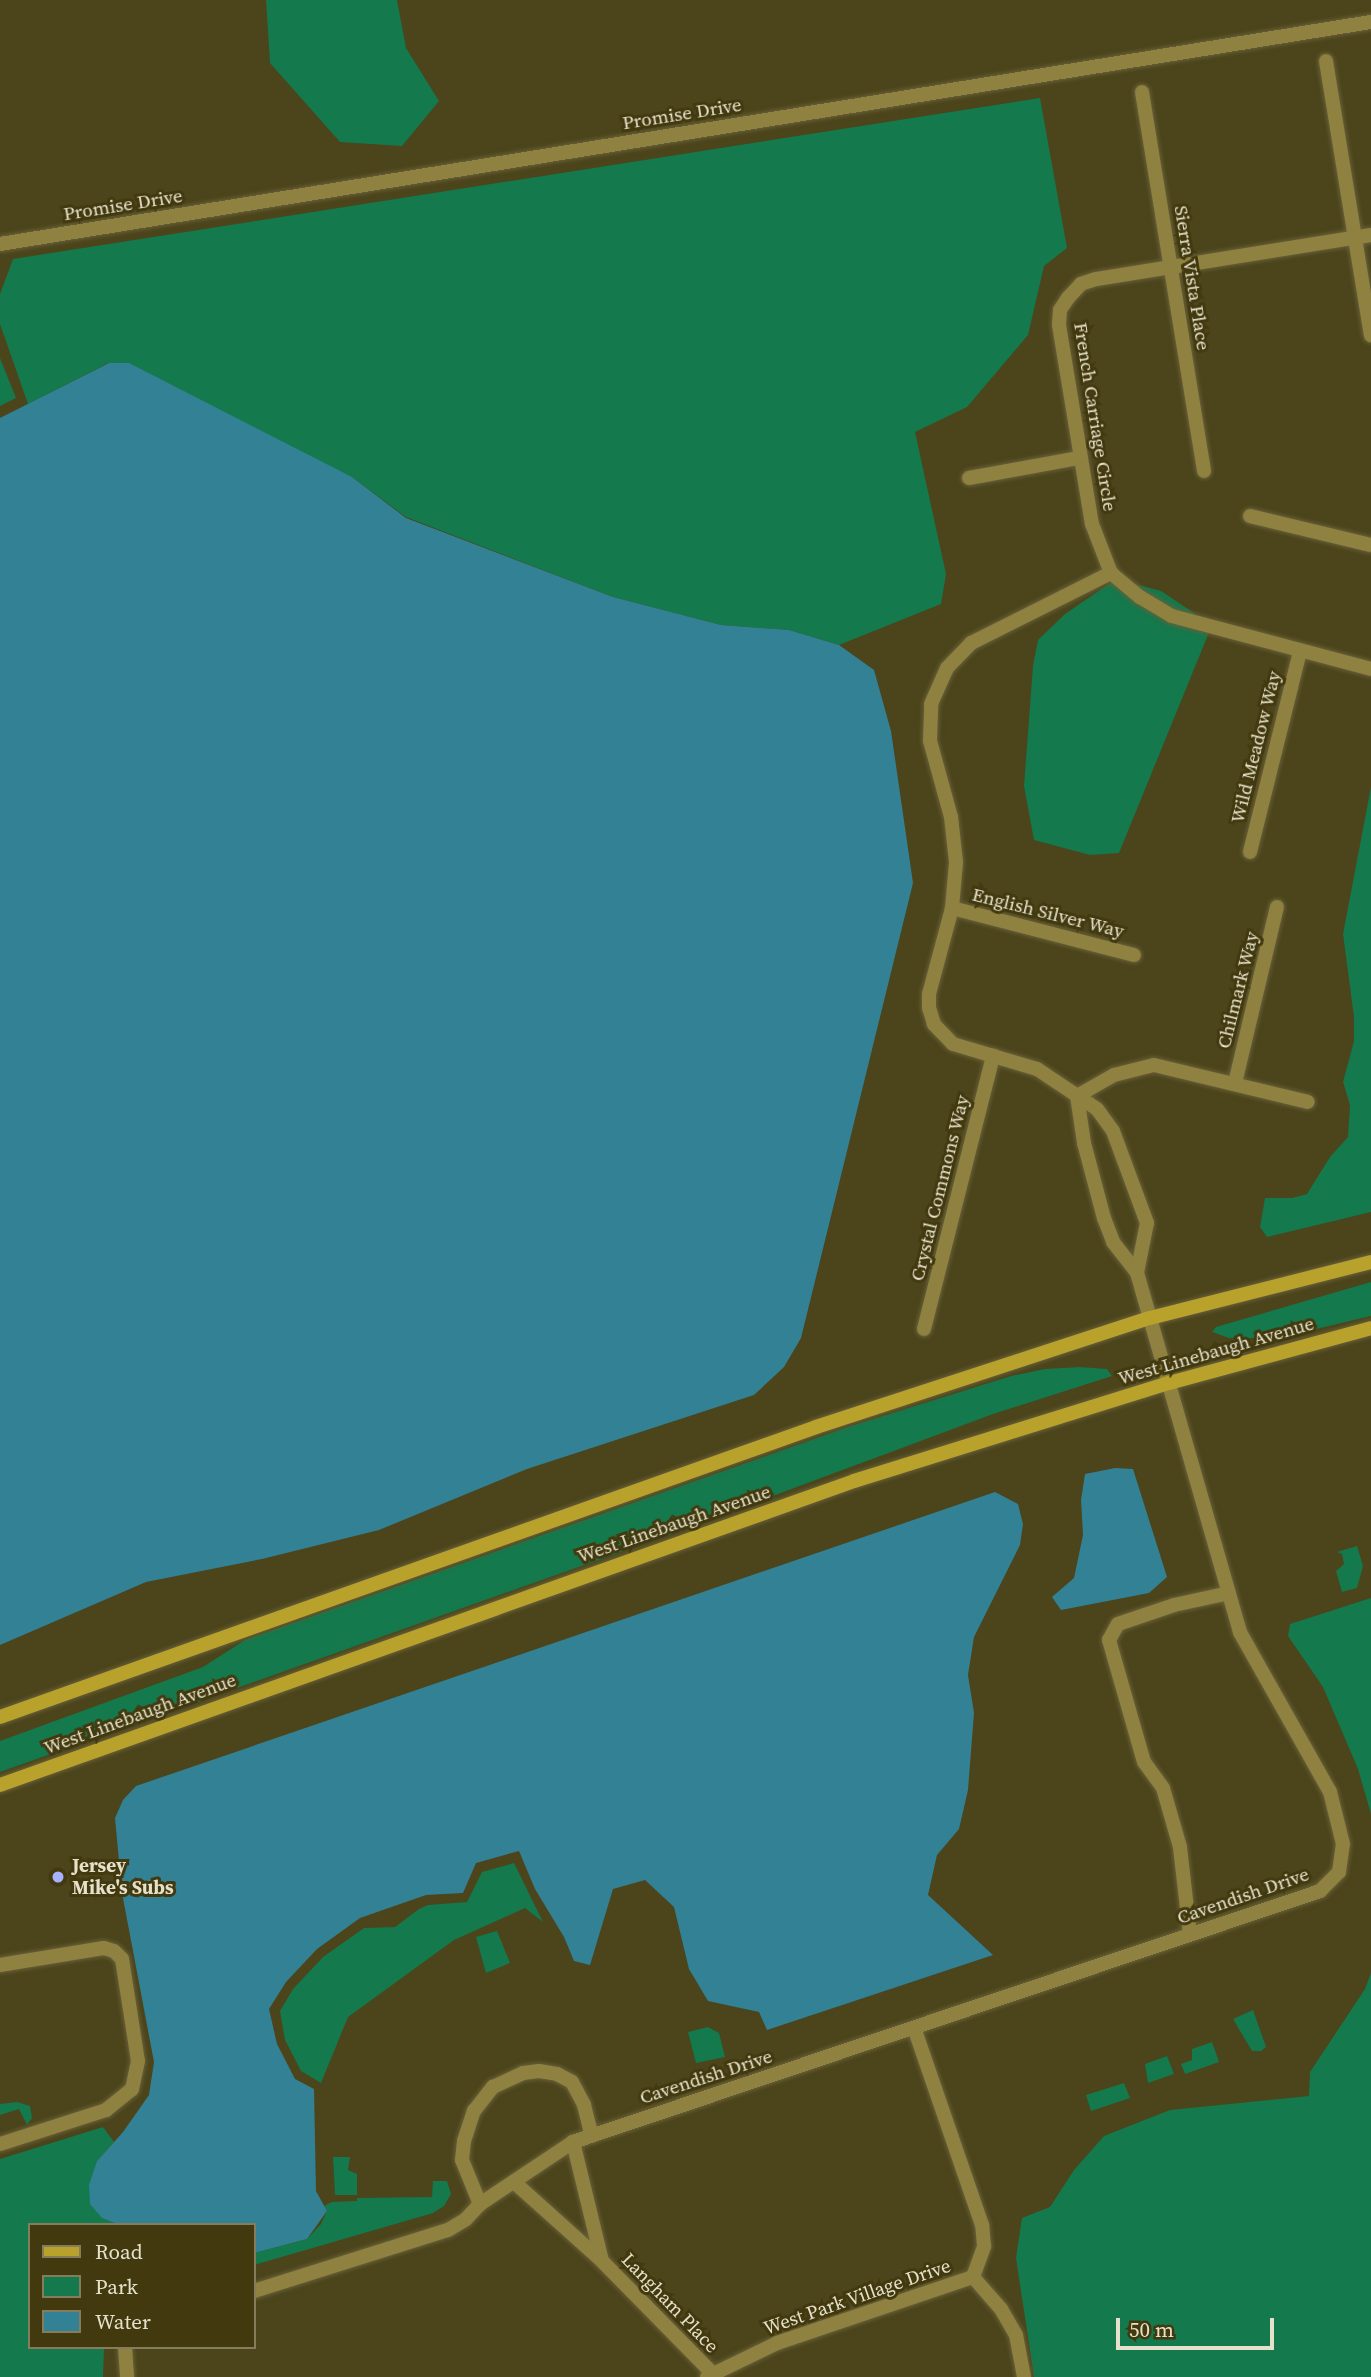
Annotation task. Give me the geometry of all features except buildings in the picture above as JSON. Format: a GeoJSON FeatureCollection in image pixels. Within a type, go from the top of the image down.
{"type":"FeatureCollection","features":[{"type":"Feature","properties":{"kind":"main road"},"geometry":{"type":"LineString","coordinates":[[0,1717],[816,1427],[1150,1318],[1371,1262]]}},
{"type":"Feature","properties":{"kind":"main road","name":"West Linebaugh Avenue"},"geometry":{"type":"LineString","coordinates":[[0,1785],[854,1481],[1169,1383],[1371,1328]]}},
{"type":"Feature","properties":{"kind":"street","name":"Promise Drive"},"geometry":{"type":"LineString","coordinates":[[0,244],[1371,22]]}},
{"type":"Feature","properties":{"kind":"street"},"geometry":{"type":"LineString","coordinates":[[1326,61],[1371,335]]}},
{"type":"Feature","properties":{"kind":"street","name":"Sierra Vista Place"},"geometry":{"type":"LineString","coordinates":[[1142,92],[1204,471]]}},
{"type":"Feature","properties":{"kind":"street","name":"French Carriage Circle"},"geometry":{"type":"LineString","coordinates":[[1371,235],[1096,279],[1081,284],[1060,310],[1059,325],[1092,524],[1111,573],[1140,597],[1172,616],[1371,669]]}},
{"type":"Feature","properties":{"kind":"street"},"geometry":{"type":"LineString","coordinates":[[969,478],[1079,458]]}},
{"type":"Feature","properties":{"kind":"street"},"geometry":{"type":"LineString","coordinates":[[1250,516],[1371,545]]}},
{"type":"Feature","properties":{"kind":"street"},"geometry":{"type":"LineString","coordinates":[[1111,573],[971,643],[947,668],[931,704],[930,741],[951,817],[956,862],[952,908],[929,993],[929,1008],[934,1024],[953,1044],[1037,1069],[1097,1109],[1114,1131],[1147,1223],[1137,1273]]}},
{"type":"Feature","properties":{"kind":"street","name":"Wild Meadow Way"},"geometry":{"type":"LineString","coordinates":[[1250,852],[1300,651]]}},
{"type":"Feature","properties":{"kind":"street","name":"Chilmark Way"},"geometry":{"type":"LineString","coordinates":[[1235,1083],[1278,907]]}},
{"type":"Feature","properties":{"kind":"street","name":"English Silver Way"},"geometry":{"type":"LineString","coordinates":[[952,908],[1134,955]]}},
{"type":"Feature","properties":{"kind":"street","name":"Crystal Commons Way"},"geometry":{"type":"LineString","coordinates":[[923,1329],[993,1056]]}},
{"type":"Feature","properties":{"kind":"street"},"geometry":{"type":"LineString","coordinates":[[1077,1096],[1114,1075],[1154,1065],[1308,1102]]}},
{"type":"Feature","properties":{"kind":"street"},"geometry":{"type":"LineString","coordinates":[[1077,1096],[1084,1143],[1104,1218],[1113,1242],[1137,1273]]}},
{"type":"Feature","properties":{"kind":"street","name":"Cavendish Drive"},"geometry":{"type":"LineString","coordinates":[[256,2290],[430,2238],[466,2219],[480,2204],[573,2142],[1320,1891],[1339,1872],[1343,1844],[1330,1792],[1240,1632],[1137,1273]]}},
{"type":"Feature","properties":{"kind":"street"},"geometry":{"type":"LineString","coordinates":[[1191,1934],[1180,1847],[1163,1788],[1144,1762],[1109,1640],[1118,1624],[1174,1605],[1230,1593]]}},
{"type":"Feature","properties":{"kind":"street"},"geometry":{"type":"LineString","coordinates":[[0,1965],[104,1948],[114,1951],[122,1959],[138,2061],[132,2089],[106,2110],[0,2144]]}},
{"type":"Feature","properties":{"kind":"street","name":"West Park Village Drive"},"geometry":{"type":"LineString","coordinates":[[709,2375],[777,2343],[973,2277],[984,2246],[982,2225],[914,2028]]}},
{"type":"Feature","properties":{"kind":"street"},"geometry":{"type":"LineString","coordinates":[[480,2204],[463,2160],[464,2141],[474,2111],[500,2083],[523,2073],[539,2071],[557,2074],[572,2082],[584,2105],[592,2136]]}},
{"type":"Feature","properties":{"kind":"street","name":"Langham Place"},"geometry":{"type":"LineString","coordinates":[[573,2142],[602,2260]]}},
{"type":"Feature","properties":{"kind":"street","name":"Langham Place"},"geometry":{"type":"LineString","coordinates":[[514,2182],[602,2260],[709,2375]]}},
{"type":"Feature","properties":{"kind":"street"},"geometry":{"type":"LineString","coordinates":[[973,2277],[1001,2309],[1016,2334],[1024,2377]]}},
{"type":"Feature","properties":{"kind":"street"},"geometry":{"type":"LineString","coordinates":[[125,2349],[127,2377]]}},
{"type":"Feature","properties":{"kind":"green space"},"geometry":{"type":"Polygon","coordinates":[[[266,0],[397,0],[406,48],[439,101],[402,146],[340,142],[270,63],[266,0]]]}},
{"type":"Feature","properties":{"kind":"green space"},"geometry":{"type":"Polygon","coordinates":[[[1040,98],[1067,248],[1044,266],[1028,335],[967,407],[915,432],[946,574],[941,604],[839,645],[789,630],[721,625],[613,597],[406,517],[352,477],[108,363],[28,404],[0,324],[0,294],[13,259],[1040,98]]]}},
{"type":"Feature","properties":{"kind":"green space"},"geometry":{"type":"Polygon","coordinates":[[[0,358],[16,398],[0,406],[0,358]]]}},
{"type":"Feature","properties":{"kind":"green space"},"geometry":{"type":"Polygon","coordinates":[[[1116,579],[1161,591],[1212,625],[1119,853],[1090,855],[1034,840],[1024,786],[1033,666],[1038,640],[1065,614],[1116,579]]]}},
{"type":"Feature","properties":{"kind":"green space"},"geometry":{"type":"Polygon","coordinates":[[[1371,787],[1371,1212],[1267,1237],[1260,1227],[1265,1198],[1292,1198],[1307,1194],[1330,1157],[1348,1137],[1350,1105],[1343,1082],[1354,1041],[1354,1017],[1343,934],[1371,787]]]}},
{"type":"Feature","properties":{"kind":"green space"},"geometry":{"type":"Polygon","coordinates":[[[1371,1282],[1371,1316],[1278,1338],[1229,1338],[1212,1332],[1216,1327],[1371,1282]]]}},
{"type":"Feature","properties":{"kind":"green space"},"geometry":{"type":"Polygon","coordinates":[[[1045,1369],[1107,1369],[1112,1376],[993,1414],[655,1540],[0,1772],[0,1741],[203,1667],[245,1640],[848,1427],[1011,1376],[1045,1369]]]}},
{"type":"Feature","properties":{"kind":"green space"},"geometry":{"type":"Polygon","coordinates":[[[1357,1546],[1363,1566],[1357,1588],[1342,1592],[1336,1571],[1344,1564],[1342,1554],[1337,1552],[1357,1546]]]}},
{"type":"Feature","properties":{"kind":"green space"},"geometry":{"type":"Polygon","coordinates":[[[1371,1598],[1371,1814],[1358,1769],[1323,1687],[1288,1636],[1290,1624],[1371,1598]]]}},
{"type":"Feature","properties":{"kind":"green space"},"geometry":{"type":"Polygon","coordinates":[[[514,1863],[543,1922],[525,1908],[454,1940],[348,2017],[321,2083],[301,2071],[285,2040],[280,2011],[293,1989],[323,1957],[364,1928],[395,1927],[428,1905],[467,1902],[482,1872],[514,1863]]]}},
{"type":"Feature","properties":{"kind":"green space"},"geometry":{"type":"Polygon","coordinates":[[[497,1931],[510,1963],[486,1973],[476,1937],[497,1931]]]}},
{"type":"Feature","properties":{"kind":"green space"},"geometry":{"type":"Polygon","coordinates":[[[1371,1973],[1371,2377],[1034,2377],[1016,2258],[1022,2218],[1050,2207],[1074,2170],[1104,2136],[1170,2110],[1309,2096],[1310,2072],[1365,1989],[1371,1973]]]}},
{"type":"Feature","properties":{"kind":"green space"},"geometry":{"type":"Polygon","coordinates":[[[1253,2010],[1266,2047],[1261,2051],[1252,2051],[1233,2019],[1253,2010]]]}},
{"type":"Feature","properties":{"kind":"green space"},"geometry":{"type":"Polygon","coordinates":[[[708,2027],[719,2033],[725,2057],[696,2063],[688,2032],[708,2027]]]}},
{"type":"Feature","properties":{"kind":"green space"},"geometry":{"type":"Polygon","coordinates":[[[1212,2042],[1219,2062],[1185,2074],[1181,2064],[1192,2060],[1192,2049],[1212,2042]]]}},
{"type":"Feature","properties":{"kind":"green space"},"geometry":{"type":"Polygon","coordinates":[[[1167,2056],[1174,2074],[1148,2083],[1145,2064],[1167,2056]]]}},
{"type":"Feature","properties":{"kind":"green space"},"geometry":{"type":"Polygon","coordinates":[[[1124,2083],[1130,2098],[1091,2111],[1086,2095],[1124,2083]]]}},
{"type":"Feature","properties":{"kind":"green space"},"geometry":{"type":"Polygon","coordinates":[[[17,2102],[30,2106],[32,2118],[27,2125],[19,2109],[0,2115],[0,2104],[17,2102]]]}},
{"type":"Feature","properties":{"kind":"green space"},"geometry":{"type":"Polygon","coordinates":[[[103,2127],[114,2142],[97,2161],[102,2218],[114,2223],[28,2223],[28,2349],[104,2349],[103,2377],[0,2377],[0,2159],[103,2127]]]}},
{"type":"Feature","properties":{"kind":"green space"},"geometry":{"type":"Polygon","coordinates":[[[333,2157],[350,2157],[348,2170],[357,2174],[357,2195],[335,2195],[333,2157]]]}},
{"type":"Feature","properties":{"kind":"green space"},"geometry":{"type":"Polygon","coordinates":[[[433,2181],[447,2181],[451,2194],[444,2206],[433,2213],[256,2264],[256,2252],[307,2239],[321,2224],[327,2211],[324,2206],[332,2202],[357,2201],[357,2198],[432,2197],[433,2181]]]}},
{"type":"Feature","properties":{"kind":"water"},"geometry":{"type":"Polygon","coordinates":[[[109,363],[129,363],[352,477],[406,518],[613,597],[721,625],[789,630],[839,645],[874,670],[891,731],[913,883],[801,1338],[784,1367],[754,1395],[527,1469],[379,1530],[262,1559],[146,1582],[0,1645],[0,418],[109,363]]]}},
{"type":"Feature","properties":{"kind":"water"},"geometry":{"type":"Polygon","coordinates":[[[1115,1468],[1133,1469],[1167,1577],[1149,1593],[1061,1610],[1052,1597],[1074,1578],[1083,1535],[1081,1500],[1085,1474],[1115,1468]]]}},
{"type":"Feature","properties":{"kind":"water"},"geometry":{"type":"Polygon","coordinates":[[[995,1492],[1018,1504],[1023,1524],[1020,1545],[974,1637],[968,1675],[974,1713],[968,1790],[959,1829],[937,1855],[928,1895],[993,1955],[767,2030],[759,2012],[708,2001],[689,1969],[674,1907],[645,1880],[613,1889],[590,1965],[574,1961],[564,1937],[535,1889],[519,1851],[476,1863],[463,1893],[426,1895],[360,1918],[317,1949],[286,1982],[269,2009],[277,2044],[295,2079],[314,2089],[316,2191],[327,2211],[307,2239],[256,2252],[256,2223],[114,2223],[102,2218],[90,2204],[89,2185],[97,2161],[123,2132],[149,2095],[154,2062],[122,1893],[115,1818],[123,1800],[136,1786],[995,1492]]]}},
{"type":"Feature","properties":{"kind":"place","name":"Jersey Mike's Subs"},"geometry":{"type":"Point","coordinates":[58,1877]}}]}
